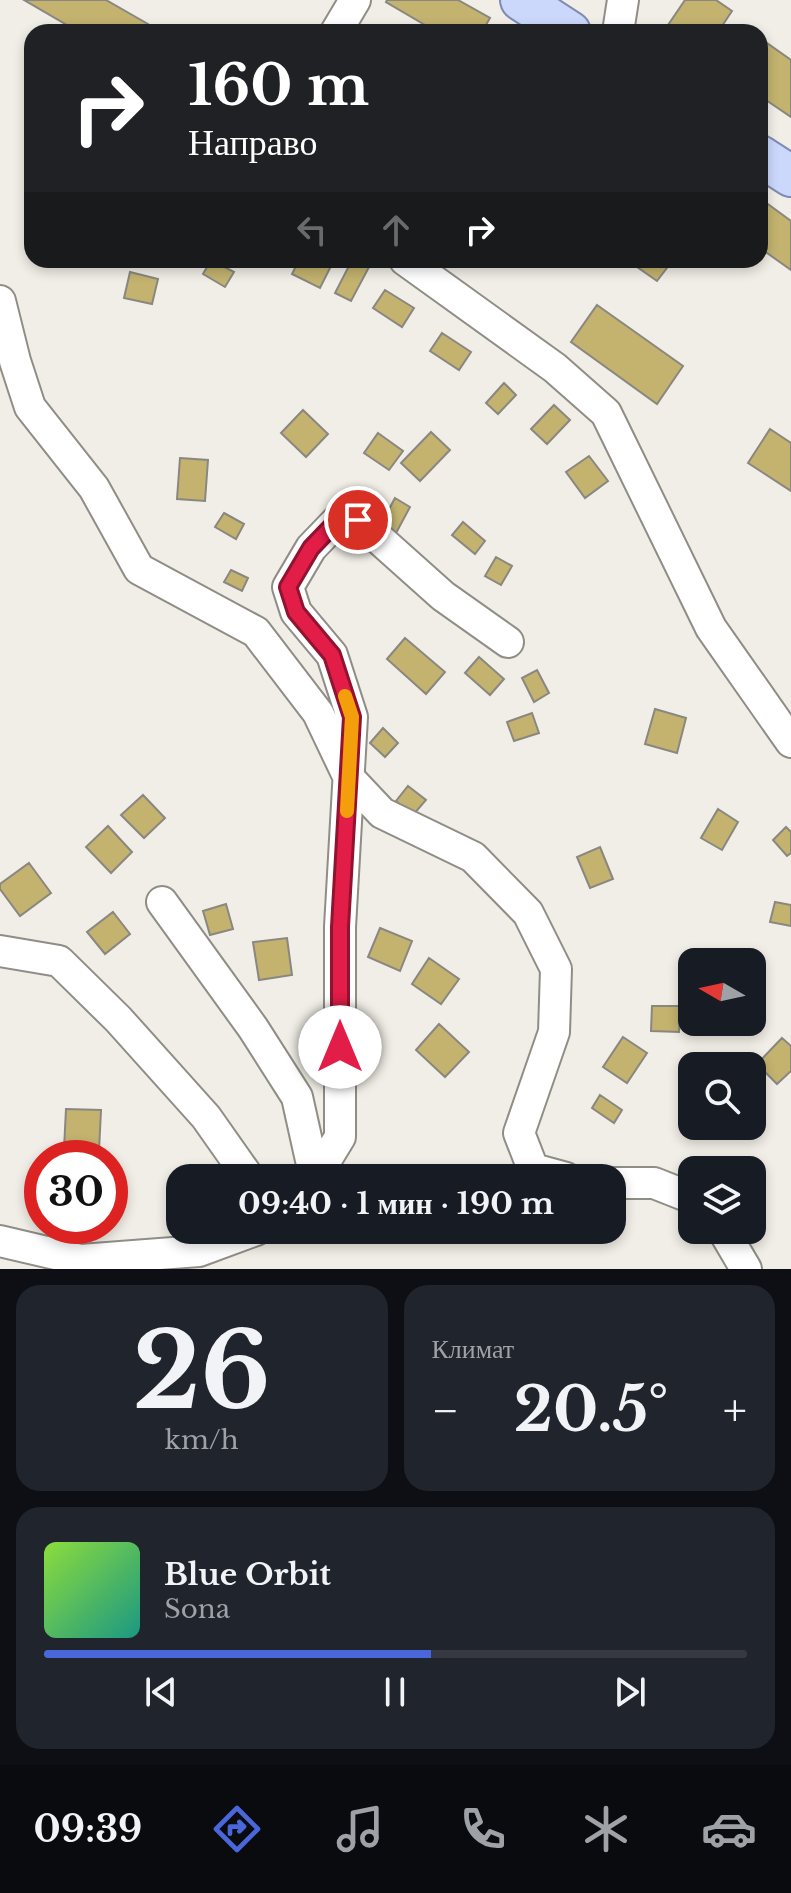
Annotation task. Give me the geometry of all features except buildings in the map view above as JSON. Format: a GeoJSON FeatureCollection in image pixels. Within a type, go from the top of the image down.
{"type":"FeatureCollection","features":[{"type":"Feature","properties":{"kind":"main road"},"geometry":{"type":"LineString","coordinates":[[521,0],[558,24]]}},
{"type":"Feature","properties":{"kind":"main road"},"geometry":{"type":"LineString","coordinates":[[768,161],[791,176]]}},
{"type":"Feature","properties":{"kind":"street"},"geometry":{"type":"LineString","coordinates":[[341,24],[355,0]]}},
{"type":"Feature","properties":{"kind":"street"},"geometry":{"type":"LineString","coordinates":[[619,24],[623,0]]}},
{"type":"Feature","properties":{"kind":"street"},"geometry":{"type":"LineString","coordinates":[[416,268],[555,368],[606,413],[711,628],[791,742]]}},
{"type":"Feature","properties":{"kind":"street"},"geometry":{"type":"LineString","coordinates":[[0,301],[30,407],[94,488],[139,569],[256,632],[318,713],[349,778],[382,813],[473,857],[528,913],[556,969],[554,1032],[519,1133],[531,1164]]}},
{"type":"Feature","properties":{"kind":"street"},"geometry":{"type":"LineString","coordinates":[[324,1164],[340,1137],[340,927],[352,717],[332,655],[296,612],[288,587],[311,548],[337,521],[358,520],[443,596],[508,642]]}},
{"type":"Feature","properties":{"kind":"street"},"geometry":{"type":"LineString","coordinates":[[162,902],[253,1028],[297,1097],[312,1164]]}},
{"type":"Feature","properties":{"kind":"street"},"geometry":{"type":"LineString","coordinates":[[0,951],[59,961],[118,1019],[206,1117],[239,1164]]}},
{"type":"Feature","properties":{"kind":"street"},"geometry":{"type":"LineString","coordinates":[[626,1183],[654,1183],[678,1192]]}},
{"type":"Feature","properties":{"kind":"street"},"geometry":{"type":"LineString","coordinates":[[0,1241],[81,1260],[199,1251],[216,1244]]}},
{"type":"Feature","properties":{"kind":"street"},"geometry":{"type":"LineString","coordinates":[[731,1244],[746,1269]]}},
{"type":"Feature","properties":{"kind":"slow traffic"},"geometry":{"type":"LineString","coordinates":[[345,696],[352,717],[347,811]]}},
{"type":"Feature","properties":{"kind":"route"},"geometry":{"type":"LineString","coordinates":[[340,1047],[340,927],[352,717],[332,655],[296,612],[288,587],[311,548],[337,521],[358,520]]}}]}
